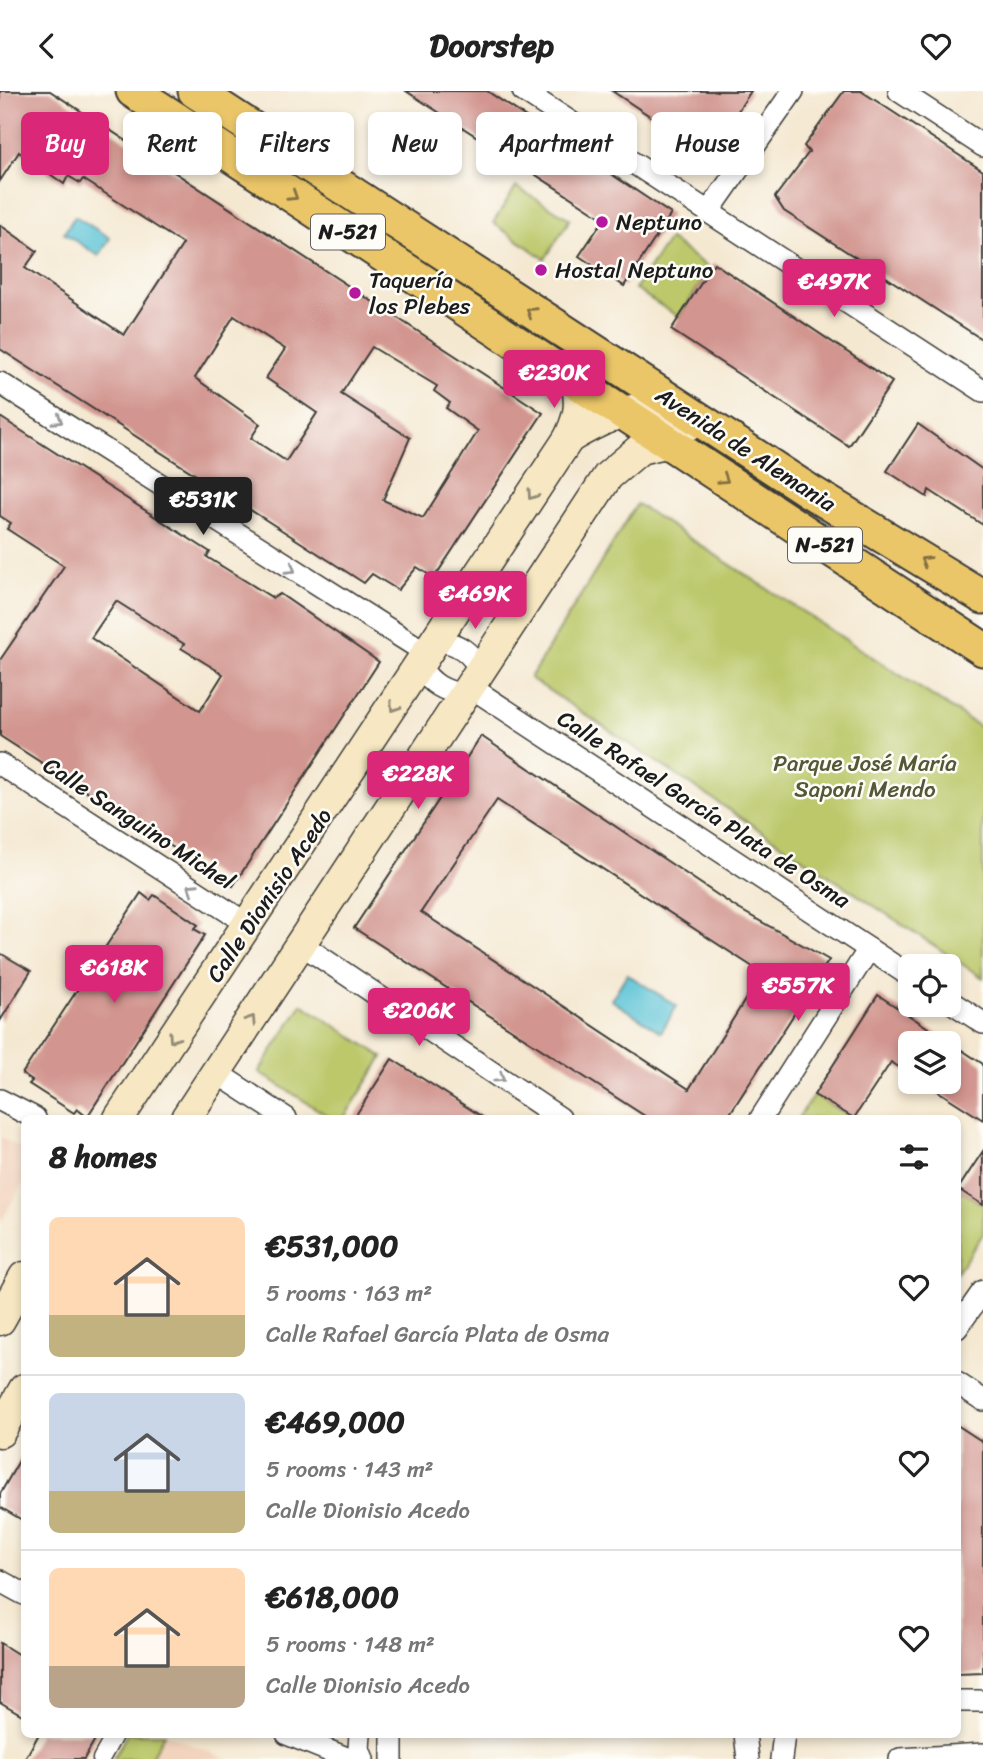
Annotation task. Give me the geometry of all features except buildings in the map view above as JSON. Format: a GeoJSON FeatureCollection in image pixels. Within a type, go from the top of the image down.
{"type":"FeatureCollection","features":[{"type":"Feature","properties":{"kind":"main road","name":"Avenida de Alemania"},"geometry":{"type":"LineString","coordinates":[[133,91],[983,649]]}},
{"type":"Feature","properties":{"kind":"main road","name":"Avenida de Alemania"},"geometry":{"type":"LineString","coordinates":[[195,91],[588,349],[723,432],[809,491],[983,597]]}},
{"type":"Feature","properties":{"kind":"main road"},"geometry":{"type":"LineString","coordinates":[[188,1115],[608,476],[626,438],[621,397],[588,349]]}},
{"type":"Feature","properties":{"kind":"main road","name":"Calle Dionisio Acedo"},"geometry":{"type":"LineString","coordinates":[[121,1115],[429,654],[569,438],[578,418],[580,399],[576,384]]}},
{"type":"Feature","properties":{"kind":"main road"},"geometry":{"type":"LineString","coordinates":[[569,438],[594,423],[644,409],[660,409],[809,491]]}},
{"type":"Feature","properties":{"kind":"main road"},"geometry":{"type":"LineString","coordinates":[[608,476],[640,449],[666,443]]}},
{"type":"Feature","properties":{"kind":"main road"},"geometry":{"type":"LineString","coordinates":[[0,1320],[21,1282]]}},
{"type":"Feature","properties":{"kind":"main road"},"geometry":{"type":"LineString","coordinates":[[0,1432],[21,1394]]}},
{"type":"Feature","properties":{"kind":"street"},"geometry":{"type":"LineString","coordinates":[[523,91],[983,391]]}},
{"type":"Feature","properties":{"kind":"street"},"geometry":{"type":"LineString","coordinates":[[709,211],[793,91]]}},
{"type":"Feature","properties":{"kind":"street"},"geometry":{"type":"LineString","coordinates":[[899,91],[983,146]]}},
{"type":"Feature","properties":{"kind":"street"},"geometry":{"type":"LineString","coordinates":[[0,383],[429,654]]}},
{"type":"Feature","properties":{"kind":"street"},"geometry":{"type":"LineString","coordinates":[[455,643],[471,654],[471,683],[444,690],[429,681],[429,654],[455,643]]}},
{"type":"Feature","properties":{"kind":"street","name":"Calle Rafael García Plata de Osma"},"geometry":{"type":"LineString","coordinates":[[471,683],[898,968]]}},
{"type":"Feature","properties":{"kind":"street","name":"Calle Sanguino Michel"},"geometry":{"type":"LineString","coordinates":[[0,764],[249,925]]}},
{"type":"Feature","properties":{"kind":"street"},"geometry":{"type":"LineString","coordinates":[[301,944],[555,1115]]}},
{"type":"Feature","properties":{"kind":"street"},"geometry":{"type":"LineString","coordinates":[[763,1115],[869,949]]}},
{"type":"Feature","properties":{"kind":"street"},"geometry":{"type":"LineString","coordinates":[[961,1009],[983,1023]]}},
{"type":"Feature","properties":{"kind":"street"},"geometry":{"type":"LineString","coordinates":[[216,1073],[281,1115]]}},
{"type":"Feature","properties":{"kind":"street"},"geometry":{"type":"LineString","coordinates":[[0,1100],[29,1115]]}},
{"type":"Feature","properties":{"kind":"street"},"geometry":{"type":"LineString","coordinates":[[961,1322],[983,1291]]}},
{"type":"Feature","properties":{"kind":"street"},"geometry":{"type":"LineString","coordinates":[[961,1386],[983,1400]]}},
{"type":"Feature","properties":{"kind":"street"},"geometry":{"type":"LineString","coordinates":[[0,1581],[21,1592]]}},
{"type":"Feature","properties":{"kind":"street"},"geometry":{"type":"LineString","coordinates":[[961,1701],[983,1701]]}},
{"type":"Feature","properties":{"kind":"street"},"geometry":{"type":"LineString","coordinates":[[101,1759],[113,1738]]}},
{"type":"Feature","properties":{"kind":"street"},"geometry":{"type":"LineString","coordinates":[[296,1738],[349,1759]]}},
{"type":"Feature","properties":{"kind":"street"},"geometry":{"type":"LineString","coordinates":[[360,1738],[359,1749],[363,1759]]}},
{"type":"Feature","properties":{"kind":"street"},"geometry":{"type":"LineString","coordinates":[[392,1738],[392,1759]]}},
{"type":"Feature","properties":{"kind":"street"},"geometry":{"type":"LineString","coordinates":[[746,1738],[748,1759]]}},
{"type":"Feature","properties":{"kind":"street"},"geometry":{"type":"LineString","coordinates":[[781,1759],[784,1738]]}},
{"type":"Feature","properties":{"kind":"street"},"geometry":{"type":"LineString","coordinates":[[900,1759],[983,1754]]}},
{"type":"Feature","properties":{"kind":"shaded area"},"geometry":{"type":"Polygon","coordinates":[[[0,1137],[21,1148],[21,1187],[0,1223],[0,1137]]]}},
{"type":"Feature","properties":{"kind":"shaded area"},"geometry":{"type":"Polygon","coordinates":[[[162,1738],[176,1738],[227,1759],[150,1759],[162,1738]]]}},
{"type":"Feature","properties":{"kind":"green space"},"geometry":{"type":"Polygon","coordinates":[[[516,187],[570,219],[545,259],[493,223],[516,187]]]}},
{"type":"Feature","properties":{"kind":"green space"},"geometry":{"type":"Polygon","coordinates":[[[669,239],[710,269],[679,317],[635,289],[669,239]]]}},
{"type":"Feature","properties":{"kind":"green space","name":"Parque José María Saponi Mendo"},"geometry":{"type":"Polygon","coordinates":[[[637,504],[983,729],[983,978],[961,963],[961,954],[947,954],[530,678],[637,504]]]}},
{"type":"Feature","properties":{"kind":"green space"},"geometry":{"type":"Polygon","coordinates":[[[302,1004],[383,1057],[346,1115],[326,1115],[259,1072],[302,1004]]]}},
{"type":"Feature","properties":{"kind":"green space"},"geometry":{"type":"Polygon","coordinates":[[[814,1095],[846,1115],[800,1115],[814,1095]]]}},
{"type":"Feature","properties":{"kind":"green space"},"geometry":{"type":"Polygon","coordinates":[[[961,1191],[983,1205],[983,1234],[961,1267],[961,1191]]]}},
{"type":"Feature","properties":{"kind":"green space"},"geometry":{"type":"Polygon","coordinates":[[[125,1738],[162,1738],[150,1759],[113,1759],[125,1738]]]}},
{"type":"Feature","properties":{"kind":"water"},"geometry":{"type":"Polygon","coordinates":[[[75,216],[110,238],[99,256],[64,233],[75,216]]]}},
{"type":"Feature","properties":{"kind":"water"},"geometry":{"type":"Polygon","coordinates":[[[627,974],[677,1006],[661,1032],[611,1000],[627,974]]]}},
{"type":"Feature","properties":{"kind":"place","name":"Neptuno"},"geometry":{"type":"Point","coordinates":[602,222]}},
{"type":"Feature","properties":{"kind":"place","name":"Hostal Neptuno"},"geometry":{"type":"Point","coordinates":[541,270]}},
{"type":"Feature","properties":{"kind":"place","name":"Taquería los Plebes"},"geometry":{"type":"Point","coordinates":[355,293]}}]}
